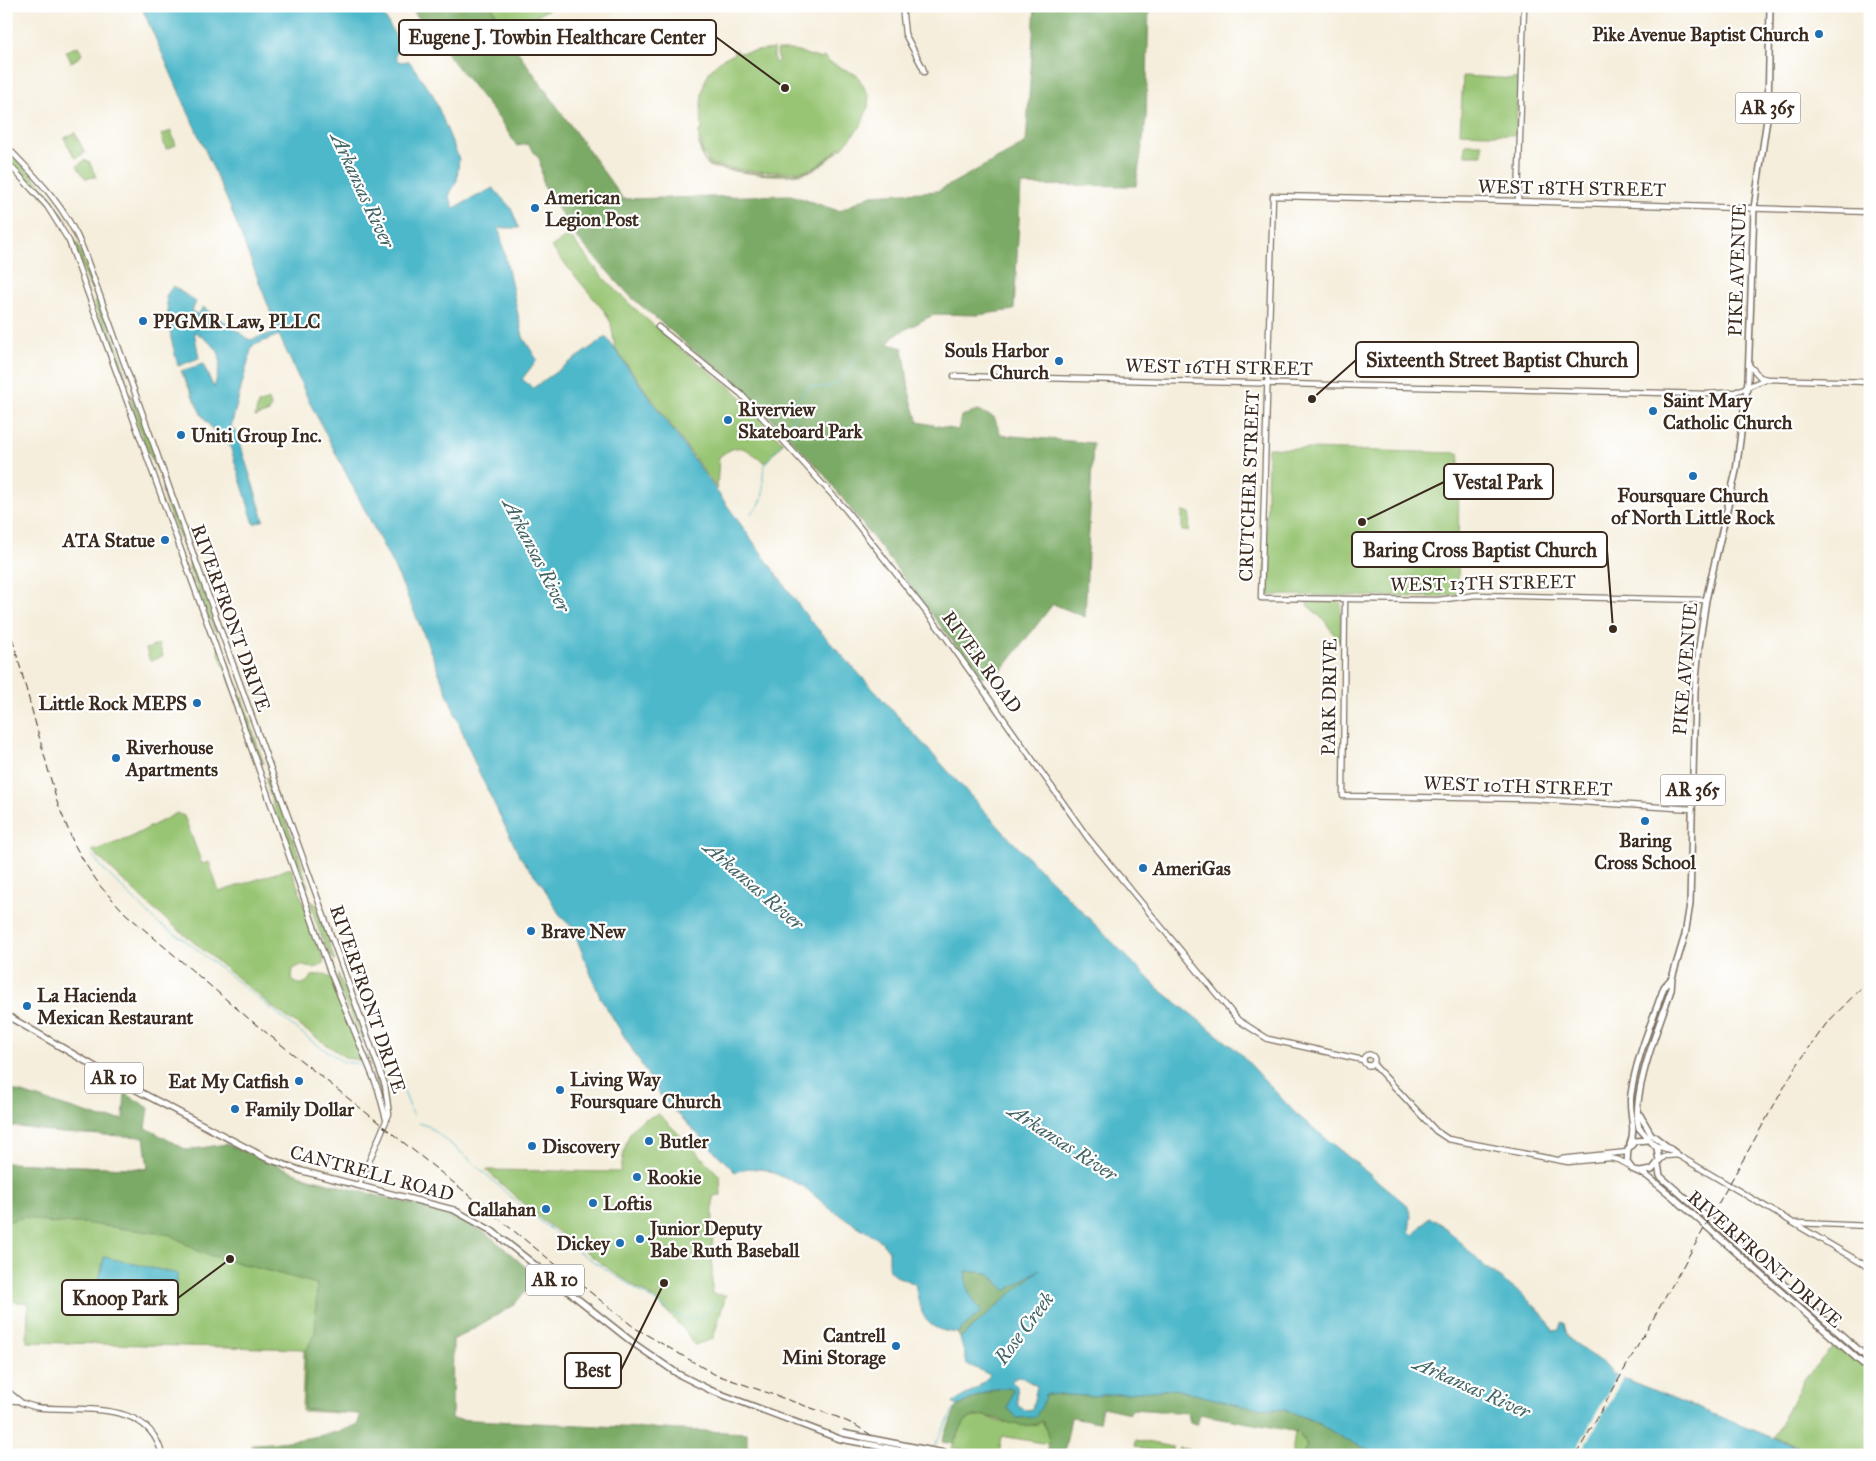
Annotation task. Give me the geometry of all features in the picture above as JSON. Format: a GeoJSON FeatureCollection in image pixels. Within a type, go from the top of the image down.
{"type":"FeatureCollection","features":[{"type":"Feature","properties":{"kind":"main road","name":"PIKE AVENUE"},"geometry":{"type":"LineString","coordinates":[[1653,1143],[1639,1128],[1639,1107],[1643,1078],[1671,990],[1672,978],[1685,935],[1689,914],[1695,687],[1706,600],[1734,480],[1750,365],[1754,208],[1768,112],[1770,6]]}},
{"type":"Feature","properties":{"kind":"main road","name":"PIKE AVENUE"},"geometry":{"type":"LineString","coordinates":[[1628,1150],[1632,1136],[1630,1104],[1634,1075],[1664,987],[1672,978]]}},
{"type":"Feature","properties":{"kind":"main road","name":"CANTRELL ROAD"},"geometry":{"type":"LineString","coordinates":[[6,1015],[123,1084],[243,1147],[286,1166],[423,1200],[462,1214],[507,1242],[630,1340],[678,1374],[710,1390],[823,1432],[924,1455]]}},
{"type":"Feature","properties":{"kind":"main road","name":"AR 365"},"geometry":{"type":"LineString","coordinates":[[1639,1107],[1642,1120],[1648,1130],[1678,1155]]}},
{"type":"Feature","properties":{"kind":"main road"},"geometry":{"type":"LineString","coordinates":[[1628,1150],[1639,1140],[1653,1143],[1660,1176],[1870,1360]]}},
{"type":"Feature","properties":{"kind":"main road","name":"AR 365"},"geometry":{"type":"LineString","coordinates":[[1628,1150],[1629,1166]]}},
{"type":"Feature","properties":{"kind":"main road"},"geometry":{"type":"LineString","coordinates":[[1629,1166],[1640,1172],[1648,1172],[1658,1162]]}},
{"type":"Feature","properties":{"kind":"main road","name":"RIVERFRONT DRIVE"},"geometry":{"type":"LineString","coordinates":[[1640,1172],[1673,1198],[1870,1370]]}},
{"type":"Feature","properties":{"kind":"main road"},"geometry":{"type":"LineString","coordinates":[[1837,1342],[1843,1336]]}},
{"type":"Feature","properties":{"kind":"main road","name":"CANTRELL ROAD"},"geometry":{"type":"LineString","coordinates":[[841,1436],[954,1455]]}},
{"type":"Feature","properties":{"kind":"street"},"geometry":{"type":"LineString","coordinates":[[902,6],[905,34],[924,72]]}},
{"type":"Feature","properties":{"kind":"street"},"geometry":{"type":"LineString","coordinates":[[1518,201],[1524,6]]}},
{"type":"Feature","properties":{"kind":"street","name":"RIVERFRONT DRIVE"},"geometry":{"type":"LineString","coordinates":[[6,146],[60,205],[75,228],[385,1085],[390,1106],[389,1114],[359,1185]]}},
{"type":"Feature","properties":{"kind":"street","name":"RIVERFRONT DRIVE"},"geometry":{"type":"LineString","coordinates":[[6,161],[47,206],[69,241],[208,625],[329,969],[378,1089],[386,1119]]}},
{"type":"Feature","properties":{"kind":"street","name":"WEST 18TH STREET"},"geometry":{"type":"LineString","coordinates":[[1273,196],[1518,201],[1870,212]]}},
{"type":"Feature","properties":{"kind":"street","name":"CRUTCHER STREET"},"geometry":{"type":"LineString","coordinates":[[1261,598],[1273,196]]}},
{"type":"Feature","properties":{"kind":"street","name":"RIVER ROAD"},"geometry":{"type":"LineString","coordinates":[[658,327],[741,394],[825,484],[945,636],[1088,838],[1233,1014],[1260,1035],[1278,1042],[1364,1060]]}},
{"type":"Feature","properties":{"kind":"street"},"geometry":{"type":"LineString","coordinates":[[1750,365],[1760,377],[1766,378]]}},
{"type":"Feature","properties":{"kind":"street","name":"WEST 16TH STREET"},"geometry":{"type":"LineString","coordinates":[[954,376],[1728,394],[1766,378],[1870,382]]}},
{"type":"Feature","properties":{"kind":"street"},"geometry":{"type":"LineString","coordinates":[[1728,394],[1736,397],[1745,410]]}},
{"type":"Feature","properties":{"kind":"street","name":"WEST 13TH STREET"},"geometry":{"type":"LineString","coordinates":[[1261,598],[1438,600],[1482,596],[1706,600]]}},
{"type":"Feature","properties":{"kind":"street","name":"PARK DRIVE"},"geometry":{"type":"LineString","coordinates":[[1343,796],[1345,599]]}},
{"type":"Feature","properties":{"kind":"street","name":"WEST 10TH STREET"},"geometry":{"type":"LineString","coordinates":[[1343,796],[1533,800],[1692,809]]}},
{"type":"Feature","properties":{"kind":"street"},"geometry":{"type":"LineString","coordinates":[[1373,1064],[1367,1065],[1364,1060],[1368,1055],[1372,1056],[1374,1059],[1373,1064],[1436,1131],[1448,1139],[1568,1162],[1616,1159],[1629,1166]]}},
{"type":"Feature","properties":{"kind":"street"},"geometry":{"type":"LineString","coordinates":[[1653,1143],[1678,1155]]}},
{"type":"Feature","properties":{"kind":"street"},"geometry":{"type":"LineString","coordinates":[[1559,1159],[1628,1150]]}},
{"type":"Feature","properties":{"kind":"street"},"geometry":{"type":"LineString","coordinates":[[1658,1162],[1665,1156],[1678,1155]]}},
{"type":"Feature","properties":{"kind":"street","name":"AR 365"},"geometry":{"type":"LineString","coordinates":[[1678,1155],[1797,1223],[1870,1268]]}},
{"type":"Feature","properties":{"kind":"street"},"geometry":{"type":"LineString","coordinates":[[1797,1223],[1870,1226]]}},
{"type":"Feature","properties":{"kind":"street"},"geometry":{"type":"LineString","coordinates":[[6,1390],[19,1401]]}},
{"type":"Feature","properties":{"kind":"street"},"geometry":{"type":"LineString","coordinates":[[6,1400],[19,1401],[40,1408],[126,1414],[149,1430],[159,1445],[162,1455]]}},
{"type":"Feature","properties":{"kind":"green space"},"geometry":{"type":"Polygon","coordinates":[[[409,6],[492,6],[504,32],[623,199],[791,195],[839,211],[871,195],[938,191],[1026,143],[1035,6],[1149,6],[1146,120],[1136,186],[1021,185],[1014,310],[977,315],[935,314],[893,336],[889,344],[903,348],[910,396],[918,422],[958,430],[961,416],[978,411],[994,417],[1001,435],[1093,443],[1085,617],[1053,604],[1002,670],[980,677],[823,473],[733,379],[692,349],[630,296],[577,238],[543,185],[540,160],[528,144],[517,146],[500,120],[409,6]]]}},
{"type":"Feature","properties":{"kind":"green space"},"geometry":{"type":"Polygon","coordinates":[[[492,6],[555,6],[504,32],[492,6]]]}},
{"type":"Feature","properties":{"kind":"green space"},"geometry":{"type":"Polygon","coordinates":[[[78,46],[82,53],[80,57],[71,62],[66,51],[78,46]]]}},
{"type":"Feature","properties":{"kind":"green space"},"geometry":{"type":"Polygon","coordinates":[[[774,49],[774,61],[776,63],[778,61],[777,50],[791,50],[822,59],[823,57],[828,59],[827,61],[857,75],[869,96],[868,107],[861,126],[841,149],[839,148],[810,169],[789,172],[759,171],[730,168],[709,163],[702,149],[701,141],[699,141],[699,131],[702,131],[702,96],[708,75],[722,59],[734,54],[733,51],[737,50],[738,53],[774,49]]]}},
{"type":"Feature","properties":{"kind":"green space"},"geometry":{"type":"Polygon","coordinates":[[[1463,76],[1518,79],[1516,135],[1460,133],[1463,76]]]}},
{"type":"Feature","properties":{"kind":"green space"},"geometry":{"type":"Polygon","coordinates":[[[171,131],[176,145],[166,149],[161,135],[171,131]]]}},
{"type":"Feature","properties":{"kind":"green space"},"geometry":{"type":"Polygon","coordinates":[[[75,133],[85,153],[75,158],[64,138],[75,133]]]}},
{"type":"Feature","properties":{"kind":"green space"},"geometry":{"type":"Polygon","coordinates":[[[699,142],[704,159],[709,165],[732,170],[775,174],[789,174],[811,170],[839,150],[826,162],[811,171],[801,174],[775,175],[734,171],[711,167],[705,162],[702,156],[699,142]]]}},
{"type":"Feature","properties":{"kind":"green space"},"geometry":{"type":"Polygon","coordinates":[[[1465,144],[1482,144],[1482,155],[1465,155],[1465,144]]]}},
{"type":"Feature","properties":{"kind":"green space"},"geometry":{"type":"Polygon","coordinates":[[[6,148],[47,191],[68,223],[6,158],[6,148]]]}},
{"type":"Feature","properties":{"kind":"green space"},"geometry":{"type":"Polygon","coordinates":[[[85,160],[86,162],[89,161],[96,177],[85,178],[77,166],[85,160]]]}},
{"type":"Feature","properties":{"kind":"green space"},"geometry":{"type":"Polygon","coordinates":[[[569,235],[601,275],[632,306],[678,347],[734,390],[783,443],[765,463],[743,448],[727,452],[719,457],[717,489],[615,348],[611,323],[605,312],[551,247],[569,235]]]}},
{"type":"Feature","properties":{"kind":"green space"},"geometry":{"type":"Polygon","coordinates":[[[71,237],[78,244],[94,290],[91,289],[71,237]]]}},
{"type":"Feature","properties":{"kind":"green space"},"geometry":{"type":"Polygon","coordinates":[[[96,300],[104,314],[114,340],[123,365],[125,380],[94,304],[96,300]]]}},
{"type":"Feature","properties":{"kind":"green space"},"geometry":{"type":"Polygon","coordinates":[[[130,393],[149,437],[160,473],[141,434],[132,409],[130,393]]]}},
{"type":"Feature","properties":{"kind":"green space"},"geometry":{"type":"Polygon","coordinates":[[[269,400],[271,406],[269,412],[255,417],[258,404],[269,400]]]}},
{"type":"Feature","properties":{"kind":"green space"},"geometry":{"type":"Polygon","coordinates":[[[1268,448],[1459,453],[1458,594],[1436,597],[1265,595],[1268,448]]]}},
{"type":"Feature","properties":{"kind":"green space"},"geometry":{"type":"Polygon","coordinates":[[[163,486],[187,545],[186,549],[166,504],[163,486]]]}},
{"type":"Feature","properties":{"kind":"green space"},"geometry":{"type":"Polygon","coordinates":[[[1182,512],[1190,513],[1189,531],[1182,531],[1182,512]]]}},
{"type":"Feature","properties":{"kind":"green space"},"geometry":{"type":"Polygon","coordinates":[[[192,560],[216,624],[217,632],[214,630],[189,568],[190,561],[192,560]]]}},
{"type":"Feature","properties":{"kind":"green space"},"geometry":{"type":"Polygon","coordinates":[[[1308,601],[1339,601],[1341,603],[1340,643],[1324,620],[1307,605],[1308,601]]]}},
{"type":"Feature","properties":{"kind":"green space"},"geometry":{"type":"Polygon","coordinates":[[[159,644],[163,656],[150,661],[146,649],[159,644]]]}},
{"type":"Feature","properties":{"kind":"green space"},"geometry":{"type":"Polygon","coordinates":[[[220,645],[238,687],[264,764],[261,761],[218,650],[220,645]]]}},
{"type":"Feature","properties":{"kind":"green space"},"geometry":{"type":"Polygon","coordinates":[[[266,777],[270,781],[298,852],[308,887],[298,869],[284,834],[271,798],[266,777]]]}},
{"type":"Feature","properties":{"kind":"green space"},"geometry":{"type":"Polygon","coordinates":[[[177,813],[184,816],[202,864],[209,862],[219,892],[291,868],[324,960],[323,964],[315,968],[301,965],[293,969],[292,979],[302,984],[312,976],[325,974],[331,978],[364,1061],[346,1058],[275,1009],[151,907],[92,851],[127,839],[177,813]]]}},
{"type":"Feature","properties":{"kind":"green space"},"geometry":{"type":"Polygon","coordinates":[[[311,901],[317,905],[335,961],[320,933],[313,914],[311,901]]]}},
{"type":"Feature","properties":{"kind":"green space"},"geometry":{"type":"Polygon","coordinates":[[[338,974],[356,1012],[365,1040],[362,1039],[342,996],[337,979],[338,974]]]}},
{"type":"Feature","properties":{"kind":"green space"},"geometry":{"type":"Polygon","coordinates":[[[370,1054],[384,1090],[387,1112],[368,1056],[370,1054]]]}},
{"type":"Feature","properties":{"kind":"green space"},"geometry":{"type":"Polygon","coordinates":[[[6,1088],[102,1118],[123,1119],[125,1093],[149,1108],[146,1128],[187,1150],[226,1144],[311,1179],[439,1211],[461,1219],[489,1235],[537,1277],[513,1306],[453,1340],[452,1419],[747,1433],[747,1455],[251,1455],[252,1444],[306,1438],[337,1432],[358,1424],[360,1414],[304,1409],[306,1351],[315,1333],[317,1284],[201,1253],[171,1235],[83,1223],[50,1223],[25,1217],[6,1222],[6,1163],[148,1169],[144,1137],[61,1133],[6,1125],[6,1088]]]}},
{"type":"Feature","properties":{"kind":"green space","name":"Junior Deputy Babe Ruth Baseball"},"geometry":{"type":"Polygon","coordinates":[[[659,1114],[720,1176],[721,1195],[713,1196],[712,1294],[726,1295],[713,1339],[694,1345],[686,1332],[656,1300],[616,1274],[538,1217],[486,1170],[620,1172],[626,1143],[633,1129],[639,1123],[659,1114]]]}},
{"type":"Feature","properties":{"kind":"green space"},"geometry":{"type":"Polygon","coordinates":[[[6,1163],[299,1175],[357,1191],[452,1419],[302,1411],[304,1349],[27,1342],[28,1303],[6,1301],[6,1163]]]}},
{"type":"Feature","properties":{"kind":"green space"},"geometry":{"type":"Polygon","coordinates":[[[1042,1267],[1032,1278],[960,1338],[957,1333],[980,1312],[968,1291],[966,1271],[989,1273],[999,1285],[1042,1267]]]}},
{"type":"Feature","properties":{"kind":"green space"},"geometry":{"type":"Polygon","coordinates":[[[1837,1342],[1870,1370],[1870,1455],[1823,1455],[1774,1437],[1805,1378],[1837,1342]]]}},
{"type":"Feature","properties":{"kind":"green space"},"geometry":{"type":"Polygon","coordinates":[[[1004,1387],[1013,1389],[1008,1408],[1017,1418],[1042,1406],[1045,1394],[1091,1396],[1174,1389],[1243,1406],[1285,1410],[1311,1420],[1379,1455],[1303,1455],[1306,1443],[1298,1432],[1199,1414],[1197,1424],[1190,1423],[1188,1413],[1132,1409],[1130,1413],[1102,1407],[1099,1422],[1071,1417],[1064,1455],[1046,1455],[1049,1436],[1042,1421],[1023,1426],[984,1416],[975,1416],[965,1422],[953,1444],[942,1442],[956,1408],[980,1395],[1004,1387]]]}},
{"type":"Feature","properties":{"kind":"green space"},"geometry":{"type":"Polygon","coordinates":[[[982,1415],[1001,1422],[1038,1424],[1042,1421],[1049,1436],[1048,1444],[1002,1436],[999,1455],[985,1455],[952,1448],[965,1420],[982,1415]]]}},
{"type":"Feature","properties":{"kind":"green space"},"geometry":{"type":"Polygon","coordinates":[[[1295,1431],[1306,1443],[1303,1455],[1292,1455],[1295,1431]]]}},
{"type":"Feature","properties":{"kind":"green space"},"geometry":{"type":"Polygon","coordinates":[[[1136,1440],[1173,1447],[1172,1452],[1146,1450],[1135,1445],[1136,1440]]]}},
{"type":"Feature","properties":{"kind":"green space"},"geometry":{"type":"Polygon","coordinates":[[[1179,1448],[1206,1452],[1206,1455],[1177,1454],[1179,1448]]]}},
{"type":"Feature","properties":{"kind":"water","name":"Arkansas River"},"geometry":{"type":"Polygon","coordinates":[[[141,6],[379,6],[400,45],[395,56],[399,62],[409,61],[433,95],[459,159],[457,180],[449,196],[454,208],[493,188],[511,208],[519,228],[499,228],[523,337],[537,360],[522,379],[533,388],[606,337],[808,618],[1011,840],[1159,989],[1238,1051],[1295,1113],[1408,1206],[1411,1216],[1409,1232],[1414,1235],[1429,1217],[1437,1221],[1481,1263],[1531,1303],[1548,1321],[1553,1331],[1559,1330],[1561,1323],[1564,1324],[1568,1338],[1604,1364],[1613,1374],[1760,1433],[1821,1455],[1381,1455],[1344,1439],[1317,1422],[1285,1410],[1243,1406],[1174,1389],[1091,1396],[1045,1394],[1042,1406],[1035,1417],[1017,1418],[1008,1408],[1013,1389],[999,1388],[958,1406],[953,1403],[978,1387],[990,1375],[967,1364],[960,1338],[1040,1269],[1006,1291],[989,1273],[966,1271],[968,1291],[981,1312],[957,1333],[937,1328],[925,1318],[919,1303],[915,1284],[896,1276],[889,1270],[889,1251],[881,1241],[829,1208],[803,1186],[767,1170],[748,1168],[735,1172],[662,1098],[600,997],[572,927],[561,917],[541,883],[520,857],[476,766],[398,575],[309,401],[279,335],[252,346],[231,427],[236,431],[264,520],[254,524],[230,446],[215,433],[201,414],[181,371],[203,364],[214,388],[219,367],[219,354],[211,344],[194,331],[199,358],[178,366],[171,338],[166,296],[173,286],[196,302],[192,311],[198,315],[203,307],[250,340],[278,331],[229,204],[141,6]],[[1019,1376],[1011,1381],[1017,1386],[1018,1406],[1025,1410],[1032,1409],[1037,1386],[1019,1376]]]}},
{"type":"Feature","properties":{"kind":"water"},"geometry":{"type":"Polygon","coordinates":[[[104,1257],[178,1274],[173,1297],[99,1280],[104,1257]]]}},
{"type":"Feature","properties":{"kind":"pier"},"geometry":{"type":"Polygon","coordinates":[[[1619,1373],[1625,1376],[1580,1455],[1573,1455],[1619,1373]]]}},
{"type":"Feature","properties":{"kind":"waterway"},"geometry":{"type":"LineString","coordinates":[[788,434],[790,433],[798,401],[805,390],[810,386],[827,387],[840,380],[858,354]]}},
{"type":"Feature","properties":{"kind":"waterway"},"geometry":{"type":"LineString","coordinates":[[751,513],[757,508],[763,496],[763,470],[765,465],[780,445]]}},
{"type":"Feature","properties":{"kind":"waterway"},"geometry":{"type":"LineString","coordinates":[[92,855],[104,870],[158,923],[185,940],[313,1042],[344,1062],[361,1064]]}},
{"type":"Feature","properties":{"kind":"waterway"},"geometry":{"type":"LineString","coordinates":[[386,1065],[394,1066],[413,1115]]}},
{"type":"Feature","properties":{"kind":"waterway"},"geometry":{"type":"LineString","coordinates":[[419,1123],[428,1126],[467,1157],[514,1200],[579,1252],[676,1315],[690,1318],[700,1317],[718,1301]]}},
{"type":"Feature","properties":{"kind":"waterway","name":"Rose Creek"},"geometry":{"type":"LineString","coordinates":[[933,1449],[953,1411],[958,1406]]}},
{"type":"Feature","properties":{"kind":"railway"},"geometry":{"type":"LineString","coordinates":[[6,615],[57,802],[74,844],[86,865],[101,887],[126,914],[248,1018],[635,1328],[714,1374],[837,1417],[855,1425],[903,1455]]}},
{"type":"Feature","properties":{"kind":"railway"},"geometry":{"type":"LineString","coordinates":[[1576,1455],[1795,1068],[1826,1024],[1870,979]]}},
{"type":"Feature","properties":{"kind":"place","name":"Pike Avenue Baptist Church"},"geometry":{"type":"Point","coordinates":[1819,34]}},
{"type":"Feature","properties":{"kind":"place","name":"Eugene J. Towbin Healthcare Center"},"geometry":{"type":"Point","coordinates":[785,88]}},
{"type":"Feature","properties":{"kind":"place","name":"American Legion Post"},"geometry":{"type":"Point","coordinates":[535,208]}},
{"type":"Feature","properties":{"kind":"place","name":"PPGMR Law, PLLC"},"geometry":{"type":"Point","coordinates":[143,321]}},
{"type":"Feature","properties":{"kind":"place","name":"Souls Harbor Church"},"geometry":{"type":"Point","coordinates":[1059,361]}},
{"type":"Feature","properties":{"kind":"place","name":"Sixteenth Street Baptist Church"},"geometry":{"type":"Point","coordinates":[1312,399]}},
{"type":"Feature","properties":{"kind":"place","name":"Saint Mary Catholic Church"},"geometry":{"type":"Point","coordinates":[1653,411]}},
{"type":"Feature","properties":{"kind":"place","name":"Riverview Skateboard Park"},"geometry":{"type":"Point","coordinates":[728,420]}},
{"type":"Feature","properties":{"kind":"place","name":"Uniti Group Inc."},"geometry":{"type":"Point","coordinates":[181,435]}},
{"type":"Feature","properties":{"kind":"place","name":"Foursquare Church of North Little Rock"},"geometry":{"type":"Point","coordinates":[1693,476]}},
{"type":"Feature","properties":{"kind":"place","name":"Vestal Park"},"geometry":{"type":"Point","coordinates":[1362,522]}},
{"type":"Feature","properties":{"kind":"place","name":"ATA Statue"},"geometry":{"type":"Point","coordinates":[165,540]}},
{"type":"Feature","properties":{"kind":"place","name":"Baring Cross Baptist Church"},"geometry":{"type":"Point","coordinates":[1613,629]}},
{"type":"Feature","properties":{"kind":"place","name":"Little Rock MEPS"},"geometry":{"type":"Point","coordinates":[197,703]}},
{"type":"Feature","properties":{"kind":"place","name":"Riverhouse Apartments"},"geometry":{"type":"Point","coordinates":[116,758]}},
{"type":"Feature","properties":{"kind":"place","name":"Baring Cross School"},"geometry":{"type":"Point","coordinates":[1645,821]}},
{"type":"Feature","properties":{"kind":"place","name":"AmeriGas"},"geometry":{"type":"Point","coordinates":[1143,868]}},
{"type":"Feature","properties":{"kind":"place","name":"Brave New"},"geometry":{"type":"Point","coordinates":[531,931]}},
{"type":"Feature","properties":{"kind":"place","name":"La Hacienda Mexican Restaurant"},"geometry":{"type":"Point","coordinates":[27,1006]}},
{"type":"Feature","properties":{"kind":"place","name":"Eat My Catfish"},"geometry":{"type":"Point","coordinates":[299,1081]}},
{"type":"Feature","properties":{"kind":"place","name":"Living Way Foursquare Church"},"geometry":{"type":"Point","coordinates":[560,1090]}},
{"type":"Feature","properties":{"kind":"place","name":"Family Dollar"},"geometry":{"type":"Point","coordinates":[235,1109]}},
{"type":"Feature","properties":{"kind":"place","name":"Butler"},"geometry":{"type":"Point","coordinates":[649,1141]}},
{"type":"Feature","properties":{"kind":"place","name":"Discovery"},"geometry":{"type":"Point","coordinates":[532,1146]}},
{"type":"Feature","properties":{"kind":"place","name":"Rookie"},"geometry":{"type":"Point","coordinates":[637,1177]}},
{"type":"Feature","properties":{"kind":"place","name":"Loftis"},"geometry":{"type":"Point","coordinates":[593,1203]}},
{"type":"Feature","properties":{"kind":"place","name":"Callahan"},"geometry":{"type":"Point","coordinates":[546,1209]}},
{"type":"Feature","properties":{"kind":"place","name":"Junior Deputy Babe Ruth Baseball"},"geometry":{"type":"Point","coordinates":[640,1239]}},
{"type":"Feature","properties":{"kind":"place","name":"Dickey"},"geometry":{"type":"Point","coordinates":[620,1243]}},
{"type":"Feature","properties":{"kind":"place","name":"Knoop Park"},"geometry":{"type":"Point","coordinates":[230,1259]}},
{"type":"Feature","properties":{"kind":"place","name":"Best"},"geometry":{"type":"Point","coordinates":[664,1283]}},
{"type":"Feature","properties":{"kind":"place","name":"Cantrell Mini Storage"},"geometry":{"type":"Point","coordinates":[896,1346]}}]}
